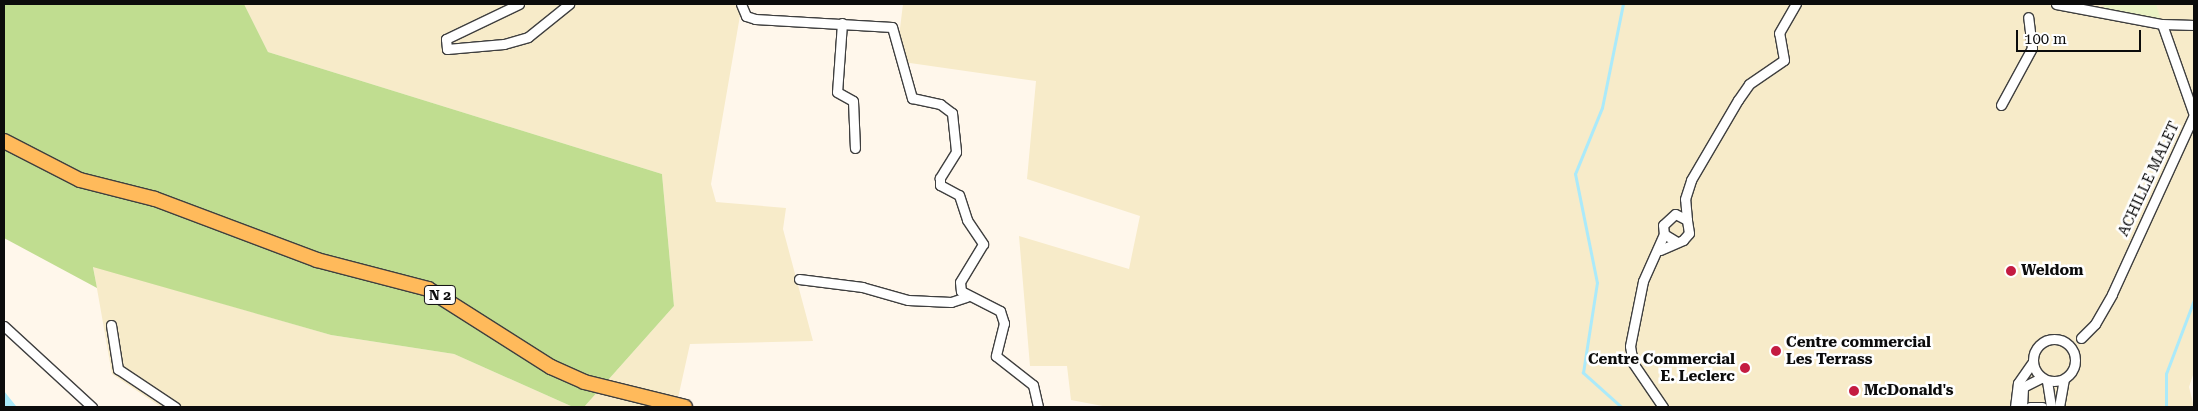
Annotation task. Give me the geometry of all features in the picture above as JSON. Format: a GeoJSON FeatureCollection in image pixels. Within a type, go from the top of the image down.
{"type":"FeatureCollection","features":[{"type":"Feature","properties":{"kind":"main road","name":"N 2"},"geometry":{"type":"LineString","coordinates":[[4,141],[80,180],[154,199],[317,260],[428,289],[551,368],[584,382],[685,407]]}},
{"type":"Feature","properties":{"kind":"street"},"geometry":{"type":"LineString","coordinates":[[519,4],[446,39],[447,49],[504,44],[528,37],[568,4]]}},
{"type":"Feature","properties":{"kind":"street"},"geometry":{"type":"LineString","coordinates":[[741,4],[746,16],[755,20],[842,22],[892,27],[912,98],[948,107],[952,112],[956,152],[940,178],[940,185],[959,196],[967,220],[983,244],[960,282],[966,297]]}},
{"type":"Feature","properties":{"kind":"street"},"geometry":{"type":"LineString","coordinates":[[1660,250],[1689,233],[1685,199],[1691,180],[1749,84],[1784,60],[1779,33],[1796,4]]}},
{"type":"Feature","properties":{"kind":"street"},"geometry":{"type":"LineString","coordinates":[[2056,4],[2162,24],[2194,25]]}},
{"type":"Feature","properties":{"kind":"street"},"geometry":{"type":"LineString","coordinates":[[2002,105],[2032,48],[2028,17]]}},
{"type":"Feature","properties":{"kind":"street"},"geometry":{"type":"LineString","coordinates":[[842,22],[837,92],[853,101],[855,148]]}},
{"type":"Feature","properties":{"kind":"street","name":"ACHILLE MALET"},"geometry":{"type":"LineString","coordinates":[[2074,353],[2081,338],[2095,324],[2112,294],[2194,115],[2162,24]]}},
{"type":"Feature","properties":{"kind":"street"},"geometry":{"type":"LineString","coordinates":[[1663,407],[1634,363],[1630,346],[1643,281],[1660,250],[1664,234],[1664,221],[1685,199]]}},
{"type":"Feature","properties":{"kind":"street"},"geometry":{"type":"LineString","coordinates":[[1671,215],[1687,220]]}},
{"type":"Feature","properties":{"kind":"street"},"geometry":{"type":"LineString","coordinates":[[1664,234],[1675,241]]}},
{"type":"Feature","properties":{"kind":"street"},"geometry":{"type":"LineString","coordinates":[[799,279],[862,287],[908,300],[951,302],[966,297],[1000,311],[1004,323],[996,356],[1033,385],[1038,407]]}},
{"type":"Feature","properties":{"kind":"street"},"geometry":{"type":"LineString","coordinates":[[111,325],[118,369],[175,407]]}},
{"type":"Feature","properties":{"kind":"street"},"geometry":{"type":"LineString","coordinates":[[4,326],[92,407]]}},
{"type":"Feature","properties":{"kind":"street"},"geometry":{"type":"LineString","coordinates":[[2015,407],[2018,383],[2032,364],[2035,349],[2043,342],[2064,342],[2081,338]]}},
{"type":"Feature","properties":{"kind":"street"},"geometry":{"type":"LineString","coordinates":[[2059,407],[2064,380],[2073,370],[2074,353],[2064,342]]}},
{"type":"Feature","properties":{"kind":"street"},"geometry":{"type":"LineString","coordinates":[[2032,364],[2044,379],[2051,407]]}},
{"type":"Feature","properties":{"kind":"street"},"geometry":{"type":"LineString","coordinates":[[2022,407],[2023,387],[2044,379],[2064,380]]}},
{"type":"Feature","properties":{"kind":"street"},"geometry":{"type":"LineString","coordinates":[[2030,407],[2042,407]]}},
{"type":"Feature","properties":{"kind":"shaded area"},"geometry":{"type":"Polygon","coordinates":[[[244,4],[742,4],[711,184],[716,202],[786,208],[783,229],[813,341],[690,344],[676,407],[584,407],[674,306],[662,174],[268,52],[244,4]]]}},
{"type":"Feature","properties":{"kind":"shaded area"},"geometry":{"type":"Polygon","coordinates":[[[903,4],[2194,4],[2194,372],[2189,387],[2194,407],[1108,407],[1071,400],[1067,366],[1030,366],[1019,236],[1129,269],[1140,216],[1027,179],[1036,81],[896,61],[903,4]]]}},
{"type":"Feature","properties":{"kind":"shaded area"},"geometry":{"type":"Polygon","coordinates":[[[93,266],[331,335],[454,354],[573,407],[161,407],[112,374],[93,266]]]}},
{"type":"Feature","properties":{"kind":"green space"},"geometry":{"type":"Polygon","coordinates":[[[4,4],[244,4],[268,52],[662,174],[674,306],[584,407],[573,407],[454,354],[331,335],[93,267],[97,288],[4,238],[4,4]]]}},
{"type":"Feature","properties":{"kind":"green space"},"geometry":{"type":"Polygon","coordinates":[[[2103,4],[2156,4],[2162,24],[2106,13],[2103,4]]]}},
{"type":"Feature","properties":{"kind":"water"},"geometry":{"type":"Polygon","coordinates":[[[4,391],[16,406],[17,407],[4,407],[4,391]]]}},
{"type":"Feature","properties":{"kind":"waterway"},"geometry":{"type":"LineString","coordinates":[[1621,407],[1583,373],[1597,283],[1575,174],[1602,108],[1623,4]]}},
{"type":"Feature","properties":{"kind":"waterway"},"geometry":{"type":"LineString","coordinates":[[2166,407],[2166,374],[2194,300]]}},
{"type":"Feature","properties":{"kind":"place","name":"Weldom"},"geometry":{"type":"Point","coordinates":[2011,271]}},
{"type":"Feature","properties":{"kind":"place","name":"Centre commercial Les Terrass"},"geometry":{"type":"Point","coordinates":[1776,351]}},
{"type":"Feature","properties":{"kind":"place","name":"Centre Commercial E. Leclerc"},"geometry":{"type":"Point","coordinates":[1745,368]}},
{"type":"Feature","properties":{"kind":"place","name":"McDonald's"},"geometry":{"type":"Point","coordinates":[1854,391]}}]}
